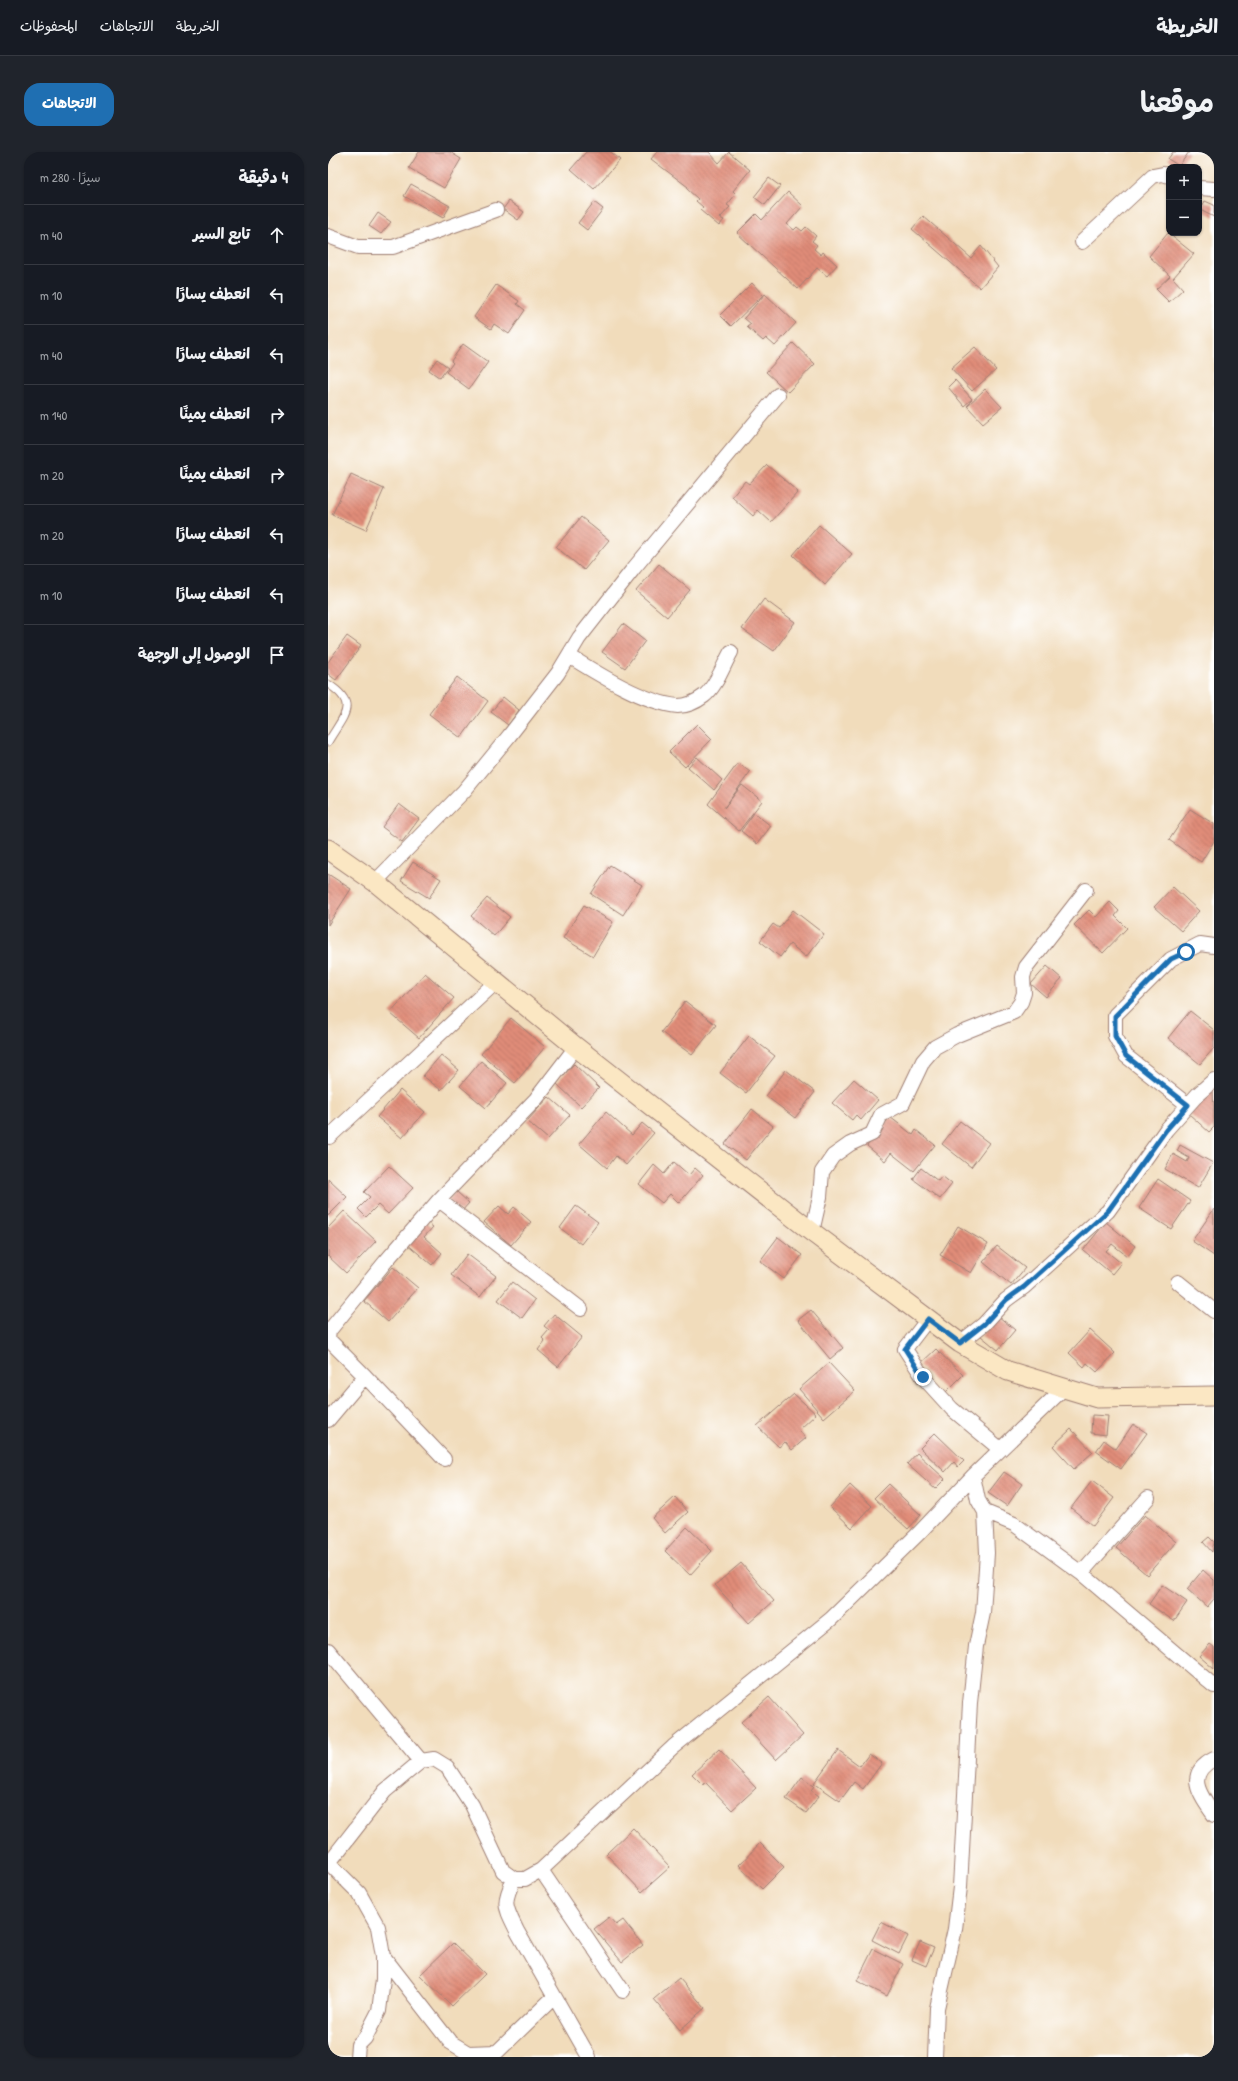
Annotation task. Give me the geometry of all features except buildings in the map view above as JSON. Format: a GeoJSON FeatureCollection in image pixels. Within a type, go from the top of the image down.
{"type":"FeatureCollection","features":[{"type":"Feature","properties":{"kind":"street"},"geometry":{"type":"LineString","coordinates":[[1082,242],[1152,176],[1163,174],[1166,175]]}},
{"type":"Feature","properties":{"kind":"street"},"geometry":{"type":"LineString","coordinates":[[1202,188],[1214,189]]}},
{"type":"Feature","properties":{"kind":"street"},"geometry":{"type":"LineString","coordinates":[[328,236],[358,247],[393,247],[496,210]]}},
{"type":"Feature","properties":{"kind":"street"},"geometry":{"type":"LineString","coordinates":[[375,882],[464,791],[543,693],[569,656],[579,638],[634,568],[778,395]]}},
{"type":"Feature","properties":{"kind":"street"},"geometry":{"type":"LineString","coordinates":[[569,656],[609,680],[632,691],[678,706],[692,704],[705,696],[712,687],[731,652]]}},
{"type":"Feature","properties":{"kind":"street"},"geometry":{"type":"LineString","coordinates":[[328,849],[375,882],[576,1047],[812,1232],[960,1343],[1008,1371],[1097,1398],[1214,1396]]}},
{"type":"Feature","properties":{"kind":"street"},"geometry":{"type":"LineString","coordinates":[[812,1232],[820,1196],[822,1172],[833,1156],[850,1144],[872,1134],[881,1115],[904,1103],[923,1061],[936,1047],[957,1034],[1014,1012],[1021,1002],[1024,993],[1023,977],[1026,967],[1086,890]]}},
{"type":"Feature","properties":{"kind":"street"},"geometry":{"type":"LineString","coordinates":[[1188,1105],[1126,1056],[1115,1036],[1115,1016],[1171,959],[1200,944],[1214,946]]}},
{"type":"Feature","properties":{"kind":"street"},"geometry":{"type":"LineString","coordinates":[[329,1136],[496,982]]}},
{"type":"Feature","properties":{"kind":"street"},"geometry":{"type":"LineString","coordinates":[[444,1459],[328,1339],[329,1331],[386,1261],[439,1200],[536,1099],[576,1047]]}},
{"type":"Feature","properties":{"kind":"street"},"geometry":{"type":"LineString","coordinates":[[960,1343],[984,1324],[1006,1300],[1024,1287],[1108,1211],[1166,1130],[1188,1105],[1214,1080]]}},
{"type":"Feature","properties":{"kind":"street"},"geometry":{"type":"LineString","coordinates":[[439,1200],[582,1309]]}},
{"type":"Feature","properties":{"kind":"street"},"geometry":{"type":"LineString","coordinates":[[1178,1282],[1214,1311]]}},
{"type":"Feature","properties":{"kind":"street"},"geometry":{"type":"LineString","coordinates":[[928,1319],[905,1349],[923,1377],[952,1409],[1000,1449]]}},
{"type":"Feature","properties":{"kind":"street"},"geometry":{"type":"LineString","coordinates":[[328,1420],[365,1376]]}},
{"type":"Feature","properties":{"kind":"street"},"geometry":{"type":"LineString","coordinates":[[357,2057],[358,2045],[365,2038],[379,2011],[383,1986],[383,1956],[378,1927],[359,1893],[328,1864],[385,1791],[421,1761],[434,1759],[447,1767],[472,1805],[503,1871],[514,1878],[525,1879],[541,1870],[673,1747],[831,1619],[919,1533],[1000,1449],[1064,1388]]}},
{"type":"Feature","properties":{"kind":"street"},"geometry":{"type":"LineString","coordinates":[[935,2057],[937,2008],[955,1929],[960,1887],[970,1703],[976,1646],[983,1613],[987,1553],[985,1512],[978,1500],[973,1476]]}},
{"type":"Feature","properties":{"kind":"street"},"geometry":{"type":"LineString","coordinates":[[1082,1573],[1148,1498]]}},
{"type":"Feature","properties":{"kind":"street"},"geometry":{"type":"LineString","coordinates":[[985,1512],[1014,1524],[1082,1573],[1214,1686]]}},
{"type":"Feature","properties":{"kind":"street"},"geometry":{"type":"LineString","coordinates":[[328,1650],[421,1761]]}},
{"type":"Feature","properties":{"kind":"street"},"geometry":{"type":"LineString","coordinates":[[1214,1759],[1204,1764],[1197,1774],[1196,1785],[1214,1815]]}},
{"type":"Feature","properties":{"kind":"street"},"geometry":{"type":"LineString","coordinates":[[541,1870],[624,1991]]}},
{"type":"Feature","properties":{"kind":"street"},"geometry":{"type":"LineString","coordinates":[[514,1878],[505,1897],[507,1910],[554,1997],[589,2057]]}},
{"type":"Feature","properties":{"kind":"street"},"geometry":{"type":"LineString","coordinates":[[383,1956],[450,2042],[468,2053],[484,2055],[497,2052],[554,1997]]}},
{"type":"Feature","properties":{"kind":"lane"},"geometry":{"type":"LineString","coordinates":[[328,684],[344,696],[348,704],[345,713],[328,742]]}},
{"type":"Feature","properties":{"kind":"route"},"geometry":{"type":"LineString","coordinates":[[923,1377],[905,1349],[928,1319],[960,1343],[984,1324],[1006,1300],[1024,1287],[1108,1211],[1136,1174],[1166,1130],[1188,1105],[1126,1056],[1115,1036],[1115,1016],[1171,959],[1186,952]]}}]}
